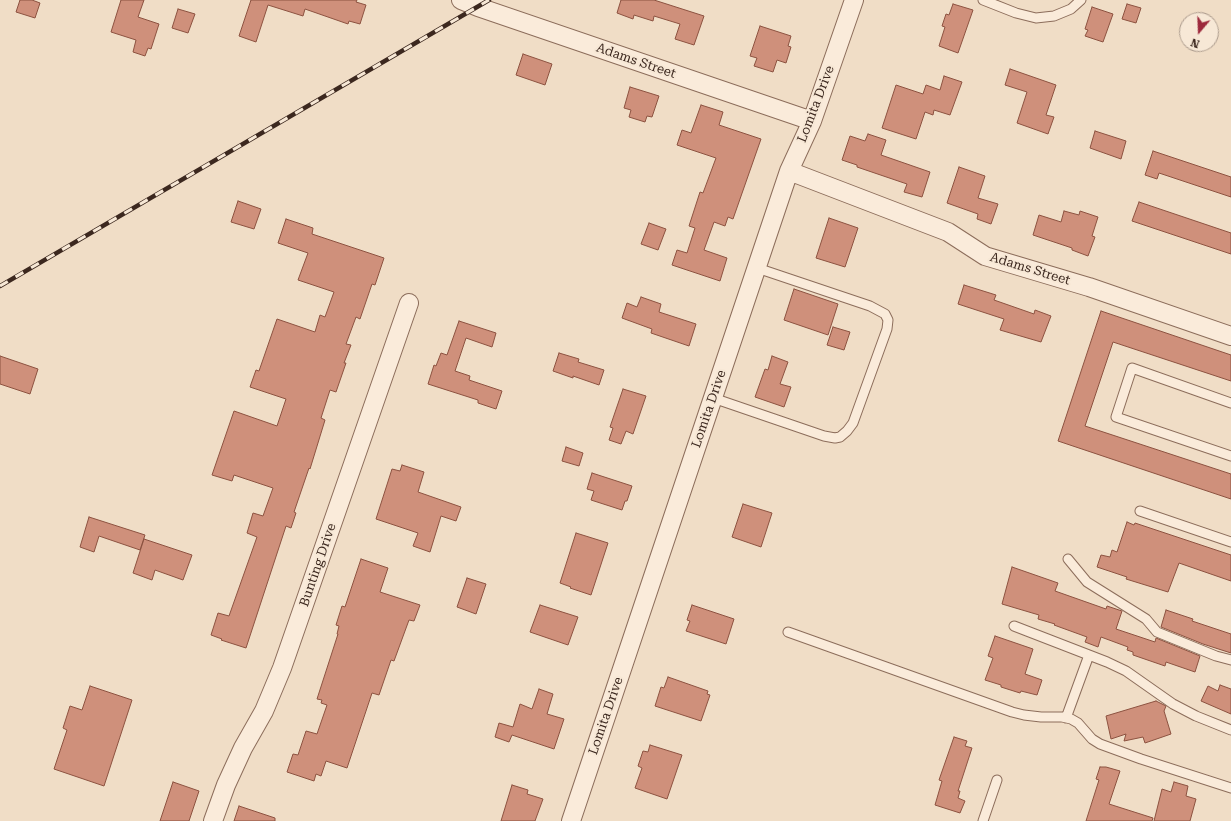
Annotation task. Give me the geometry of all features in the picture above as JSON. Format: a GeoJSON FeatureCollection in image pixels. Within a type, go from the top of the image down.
{"type":"FeatureCollection","features":[{"type":"Feature","properties":{"kind":"street","name":"Adams Street"},"geometry":{"type":"LineString","coordinates":[[461,0],[812,120]]}},
{"type":"Feature","properties":{"kind":"street","name":"Lomita Drive"},"geometry":{"type":"LineString","coordinates":[[571,821],[789,171],[812,120],[854,0]]}},
{"type":"Feature","properties":{"kind":"street","name":"Adams Street"},"geometry":{"type":"LineString","coordinates":[[789,171],[948,232],[985,256],[1089,287],[1231,336]]}},
{"type":"Feature","properties":{"kind":"street","name":"Bunting Drive"},"geometry":{"type":"LineString","coordinates":[[213,821],[226,785],[243,748],[264,711],[282,668],[408,303]]}},
{"type":"Feature","properties":{"kind":"lane"},"geometry":{"type":"LineString","coordinates":[[982,0],[1016,13],[1036,18],[1054,16],[1071,9],[1081,0]]}},
{"type":"Feature","properties":{"kind":"lane"},"geometry":{"type":"LineString","coordinates":[[713,398],[824,436],[835,438],[840,437],[853,423],[880,350],[887,329],[888,320],[885,314],[864,304],[757,268]]}},
{"type":"Feature","properties":{"kind":"lane"},"geometry":{"type":"LineString","coordinates":[[1231,403],[1132,368],[1116,417],[1231,456]]}},
{"type":"Feature","properties":{"kind":"lane"},"geometry":{"type":"LineString","coordinates":[[1140,511],[1231,542]]}},
{"type":"Feature","properties":{"kind":"lane"},"geometry":{"type":"LineString","coordinates":[[1068,559],[1088,582],[1146,619],[1157,632],[1216,656],[1231,660]]}},
{"type":"Feature","properties":{"kind":"lane"},"geometry":{"type":"LineString","coordinates":[[1014,626],[1107,662],[1126,672],[1173,704],[1196,716],[1231,730]]}},
{"type":"Feature","properties":{"kind":"lane"},"geometry":{"type":"LineString","coordinates":[[788,632],[1012,712],[1041,717],[1062,716],[1071,719],[1078,723],[1092,739],[1100,744],[1231,788]]}},
{"type":"Feature","properties":{"kind":"lane"},"geometry":{"type":"LineString","coordinates":[[1066,718],[1089,654]]}},
{"type":"Feature","properties":{"kind":"lane"},"geometry":{"type":"LineString","coordinates":[[984,821],[997,780]]}},
{"type":"Feature","properties":{"kind":"building"},"geometry":{"type":"Polygon","coordinates":[[[20,0],[32,0],[40,3],[35,18],[16,12],[20,0]]]}},
{"type":"Feature","properties":{"kind":"building"},"geometry":{"type":"Polygon","coordinates":[[[121,0],[144,0],[138,17],[159,24],[151,49],[148,48],[145,56],[133,52],[136,40],[111,32],[121,0]]]}},
{"type":"Feature","properties":{"kind":"building"},"geometry":{"type":"Polygon","coordinates":[[[251,0],[357,0],[356,2],[366,5],[360,24],[349,21],[348,24],[305,9],[303,16],[268,5],[256,42],[239,36],[251,0]]]}},
{"type":"Feature","properties":{"kind":"building"},"geometry":{"type":"Polygon","coordinates":[[[621,0],[654,0],[704,16],[694,45],[675,39],[680,24],[654,16],[653,21],[634,15],[633,19],[617,13],[621,0]]]}},
{"type":"Feature","properties":{"kind":"building"},"geometry":{"type":"Polygon","coordinates":[[[953,4],[973,10],[958,53],[939,46],[945,27],[942,26],[946,14],[949,15],[953,4]]]}},
{"type":"Feature","properties":{"kind":"building"},"geometry":{"type":"Polygon","coordinates":[[[1127,4],[1141,8],[1136,23],[1122,19],[1127,4]]]}},
{"type":"Feature","properties":{"kind":"building"},"geometry":{"type":"Polygon","coordinates":[[[1092,7],[1113,14],[1103,42],[1085,36],[1088,30],[1085,29],[1092,7]]]}},
{"type":"Feature","properties":{"kind":"building"},"geometry":{"type":"Polygon","coordinates":[[[178,9],[195,14],[188,33],[172,28],[178,9]]]}},
{"type":"Feature","properties":{"kind":"building"},"geometry":{"type":"Polygon","coordinates":[[[760,26],[791,36],[788,46],[791,47],[786,63],[777,60],[773,72],[754,66],[757,58],[750,56],[760,26]]]}},
{"type":"Feature","properties":{"kind":"building"},"geometry":{"type":"Polygon","coordinates":[[[523,54],[552,64],[545,85],[516,75],[523,54]]]}},
{"type":"Feature","properties":{"kind":"building"},"geometry":{"type":"Polygon","coordinates":[[[1010,69],[1056,85],[1046,115],[1054,117],[1048,134],[1017,123],[1027,92],[1005,85],[1010,69]]]}},
{"type":"Feature","properties":{"kind":"building"},"geometry":{"type":"Polygon","coordinates":[[[944,76],[962,82],[950,115],[934,110],[933,115],[925,112],[916,139],[882,128],[896,85],[923,94],[926,85],[940,90],[944,76]]]}},
{"type":"Feature","properties":{"kind":"building"},"geometry":{"type":"Polygon","coordinates":[[[630,87],[659,96],[652,117],[647,116],[645,122],[629,117],[631,110],[624,108],[630,87]]]}},
{"type":"Feature","properties":{"kind":"building"},"geometry":{"type":"Polygon","coordinates":[[[701,105],[723,112],[719,125],[761,139],[733,219],[728,217],[725,226],[714,222],[704,250],[727,258],[720,281],[672,265],[677,250],[687,253],[695,228],[689,226],[700,192],[703,193],[716,158],[677,145],[682,130],[691,133],[701,105]]]}},
{"type":"Feature","properties":{"kind":"building"},"geometry":{"type":"Polygon","coordinates":[[[1095,131],[1126,141],[1121,159],[1090,148],[1095,131]]]}},
{"type":"Feature","properties":{"kind":"building"},"geometry":{"type":"Polygon","coordinates":[[[868,134],[886,140],[881,155],[930,172],[922,197],[904,192],[907,184],[857,167],[857,165],[842,160],[850,136],[865,141],[868,134]]]}},
{"type":"Feature","properties":{"kind":"building"},"geometry":{"type":"Polygon","coordinates":[[[1153,151],[1231,177],[1231,197],[1159,173],[1157,179],[1145,175],[1153,151]]]}},
{"type":"Feature","properties":{"kind":"building"},"geometry":{"type":"Polygon","coordinates":[[[959,167],[985,176],[978,198],[998,204],[991,224],[977,219],[978,214],[947,203],[959,167]]]}},
{"type":"Feature","properties":{"kind":"building"},"geometry":{"type":"Polygon","coordinates":[[[238,201],[261,209],[254,229],[231,222],[238,201]]]}},
{"type":"Feature","properties":{"kind":"building"},"geometry":{"type":"Polygon","coordinates":[[[1139,202],[1231,233],[1231,254],[1132,221],[1139,202]]]}},
{"type":"Feature","properties":{"kind":"building"},"geometry":{"type":"Polygon","coordinates":[[[1064,211],[1079,215],[1080,211],[1098,217],[1092,236],[1095,237],[1088,256],[1072,250],[1072,248],[1033,235],[1039,215],[1061,222],[1064,211]]]}},
{"type":"Feature","properties":{"kind":"building"},"geometry":{"type":"Polygon","coordinates":[[[829,218],[858,228],[845,267],[816,258],[829,218]]]}},
{"type":"Feature","properties":{"kind":"building"},"geometry":{"type":"Polygon","coordinates":[[[286,219],[313,228],[312,234],[384,258],[375,285],[372,284],[360,319],[356,317],[346,344],[351,345],[344,363],[346,363],[336,392],[330,390],[321,418],[325,420],[310,469],[309,468],[294,512],[296,513],[291,528],[286,526],[246,648],[221,640],[222,639],[211,635],[218,613],[229,616],[257,537],[247,533],[253,513],[263,516],[273,488],[234,475],[232,481],[212,475],[234,411],[277,426],[286,399],[250,387],[256,370],[259,371],[277,319],[315,332],[320,315],[325,317],[334,292],[298,280],[308,253],[278,243],[286,219]]]}},
{"type":"Feature","properties":{"kind":"building"},"geometry":{"type":"Polygon","coordinates":[[[649,223],[666,229],[658,250],[641,244],[649,223]]]}},
{"type":"Feature","properties":{"kind":"building"},"geometry":{"type":"Polygon","coordinates":[[[964,285],[996,295],[994,300],[1034,314],[1035,310],[1051,316],[1041,342],[1000,330],[1004,319],[958,304],[964,285]]]}},
{"type":"Feature","properties":{"kind":"building"},"geometry":{"type":"Polygon","coordinates":[[[794,289],[838,304],[828,335],[784,320],[794,289]]]}},
{"type":"Feature","properties":{"kind":"building"},"geometry":{"type":"Polygon","coordinates":[[[641,297],[661,304],[659,312],[696,324],[689,346],[651,333],[652,329],[622,318],[627,303],[637,307],[641,297]]]}},
{"type":"Feature","properties":{"kind":"building"},"geometry":{"type":"Polygon","coordinates":[[[1101,311],[1231,355],[1231,381],[1113,342],[1085,426],[1231,474],[1231,499],[1058,441],[1101,311]]]}},
{"type":"Feature","properties":{"kind":"building"},"geometry":{"type":"Polygon","coordinates":[[[459,321],[496,333],[492,347],[466,338],[455,371],[470,376],[469,380],[502,391],[496,409],[478,403],[478,400],[428,384],[434,365],[436,366],[441,353],[447,355],[459,321]]]}},
{"type":"Feature","properties":{"kind":"building"},"geometry":{"type":"Polygon","coordinates":[[[833,327],[850,332],[844,350],[827,345],[833,327]]]}},
{"type":"Feature","properties":{"kind":"building"},"geometry":{"type":"Polygon","coordinates":[[[559,353],[579,359],[578,362],[604,370],[599,385],[553,371],[559,353]]]}},
{"type":"Feature","properties":{"kind":"building"},"geometry":{"type":"Polygon","coordinates":[[[0,356],[38,369],[30,394],[0,384],[0,356]]]}},
{"type":"Feature","properties":{"kind":"building"},"geometry":{"type":"Polygon","coordinates":[[[772,356],[788,362],[780,384],[791,387],[784,407],[755,397],[765,369],[768,370],[772,356]]]}},
{"type":"Feature","properties":{"kind":"building"},"geometry":{"type":"Polygon","coordinates":[[[623,389],[646,396],[633,434],[626,431],[621,444],[609,440],[613,428],[610,427],[623,389]]]}},
{"type":"Feature","properties":{"kind":"building"},"geometry":{"type":"Polygon","coordinates":[[[566,447],[583,453],[579,466],[562,461],[566,447]]]}},
{"type":"Feature","properties":{"kind":"building"},"geometry":{"type":"Polygon","coordinates":[[[402,465],[424,472],[418,492],[461,507],[456,521],[441,516],[430,552],[413,546],[418,533],[376,519],[392,469],[400,471],[402,465]]]}},
{"type":"Feature","properties":{"kind":"building"},"geometry":{"type":"Polygon","coordinates":[[[592,473],[632,486],[622,510],[591,500],[594,491],[587,489],[592,473]]]}},
{"type":"Feature","properties":{"kind":"building"},"geometry":{"type":"Polygon","coordinates":[[[743,504],[772,513],[761,547],[732,537],[743,504]]]}},
{"type":"Feature","properties":{"kind":"building"},"geometry":{"type":"Polygon","coordinates":[[[89,517],[145,535],[140,550],[99,536],[94,552],[80,547],[89,517]]]}},
{"type":"Feature","properties":{"kind":"building"},"geometry":{"type":"Polygon","coordinates":[[[1127,522],[1134,525],[1135,523],[1231,555],[1231,581],[1179,563],[1168,592],[1126,579],[1127,577],[1097,567],[1101,555],[1110,557],[1112,550],[1117,552],[1127,522]]]}},
{"type":"Feature","properties":{"kind":"building"},"geometry":{"type":"Polygon","coordinates":[[[576,533],[608,543],[591,595],[560,583],[576,533]]]}},
{"type":"Feature","properties":{"kind":"building"},"geometry":{"type":"Polygon","coordinates":[[[144,539],[192,555],[183,580],[155,570],[152,580],[133,573],[144,539]]]}},
{"type":"Feature","properties":{"kind":"building"},"geometry":{"type":"Polygon","coordinates":[[[361,559],[388,568],[380,592],[420,605],[414,621],[409,620],[394,661],[391,660],[379,695],[372,693],[347,768],[326,761],[321,776],[316,774],[314,781],[287,772],[293,754],[298,755],[306,731],[317,734],[327,705],[321,703],[322,700],[317,699],[338,634],[339,626],[336,625],[342,606],[345,607],[361,559]]]}},
{"type":"Feature","properties":{"kind":"building"},"geometry":{"type":"Polygon","coordinates":[[[1012,567],[1058,583],[1055,591],[1106,609],[1107,606],[1122,611],[1116,629],[1155,642],[1156,638],[1200,656],[1195,672],[1166,662],[1165,666],[1133,655],[1133,652],[1127,650],[1128,647],[1101,637],[1098,647],[1085,642],[1087,637],[1038,619],[1039,615],[1002,604],[1012,567]]]}},
{"type":"Feature","properties":{"kind":"building"},"geometry":{"type":"Polygon","coordinates":[[[467,578],[486,584],[476,614],[457,607],[467,578]]]}},
{"type":"Feature","properties":{"kind":"building"},"geometry":{"type":"Polygon","coordinates":[[[540,605],[578,617],[568,645],[530,632],[540,605]]]}},
{"type":"Feature","properties":{"kind":"building"},"geometry":{"type":"Polygon","coordinates":[[[692,605],[734,619],[726,644],[686,631],[690,621],[687,620],[692,605]]]}},
{"type":"Feature","properties":{"kind":"building"},"geometry":{"type":"Polygon","coordinates":[[[1166,610],[1193,619],[1192,621],[1231,634],[1231,653],[1203,644],[1161,627],[1166,610]]]}},
{"type":"Feature","properties":{"kind":"building"},"geometry":{"type":"Polygon","coordinates":[[[995,636],[1033,649],[1025,674],[1042,680],[1037,695],[1021,691],[1020,693],[985,680],[993,658],[988,656],[995,636]]]}},
{"type":"Feature","properties":{"kind":"building"},"geometry":{"type":"Polygon","coordinates":[[[668,677],[708,691],[707,694],[710,695],[701,721],[655,706],[661,687],[664,688],[668,677]]]}},
{"type":"Feature","properties":{"kind":"building"},"geometry":{"type":"Polygon","coordinates":[[[1220,685],[1231,689],[1231,714],[1201,701],[1208,686],[1218,691],[1220,685]]]}},
{"type":"Feature","properties":{"kind":"building"},"geometry":{"type":"Polygon","coordinates":[[[90,686],[132,700],[104,786],[54,769],[67,730],[63,728],[70,706],[82,710],[90,686]]]}},
{"type":"Feature","properties":{"kind":"building"},"geometry":{"type":"Polygon","coordinates":[[[539,689],[553,694],[547,714],[564,719],[554,749],[512,735],[509,742],[495,737],[499,723],[513,727],[520,704],[532,709],[539,689]]]}},
{"type":"Feature","properties":{"kind":"building"},"geometry":{"type":"Polygon","coordinates":[[[1156,701],[1166,706],[1164,711],[1171,734],[1145,743],[1143,737],[1124,741],[1126,734],[1111,739],[1106,716],[1156,701]]]}},
{"type":"Feature","properties":{"kind":"building"},"geometry":{"type":"Polygon","coordinates":[[[954,737],[967,741],[965,746],[972,748],[958,791],[960,791],[958,798],[965,801],[960,813],[935,805],[942,781],[939,780],[954,737]]]}},
{"type":"Feature","properties":{"kind":"building"},"geometry":{"type":"Polygon","coordinates":[[[650,745],[682,755],[667,799],[635,788],[642,768],[638,766],[643,751],[648,752],[650,745]]]}},
{"type":"Feature","properties":{"kind":"building"},"geometry":{"type":"Polygon","coordinates":[[[1100,767],[1120,771],[1109,804],[1153,818],[1152,821],[1086,821],[1099,780],[1096,779],[1100,767]]]}},
{"type":"Feature","properties":{"kind":"building"},"geometry":{"type":"Polygon","coordinates":[[[173,782],[199,791],[189,821],[160,821],[173,782]]]}},
{"type":"Feature","properties":{"kind":"building"},"geometry":{"type":"Polygon","coordinates":[[[1174,782],[1188,786],[1186,796],[1196,799],[1190,821],[1154,821],[1162,789],[1171,792],[1174,782]]]}},
{"type":"Feature","properties":{"kind":"building"},"geometry":{"type":"Polygon","coordinates":[[[512,785],[528,790],[527,794],[543,799],[535,821],[501,821],[512,785]]]}},
{"type":"Feature","properties":{"kind":"building"},"geometry":{"type":"Polygon","coordinates":[[[239,806],[275,818],[275,821],[234,821],[239,806]]]}},
{"type":"Feature","properties":{"kind":"railway"},"geometry":{"type":"LineString","coordinates":[[0,286],[489,0]]}}]}
